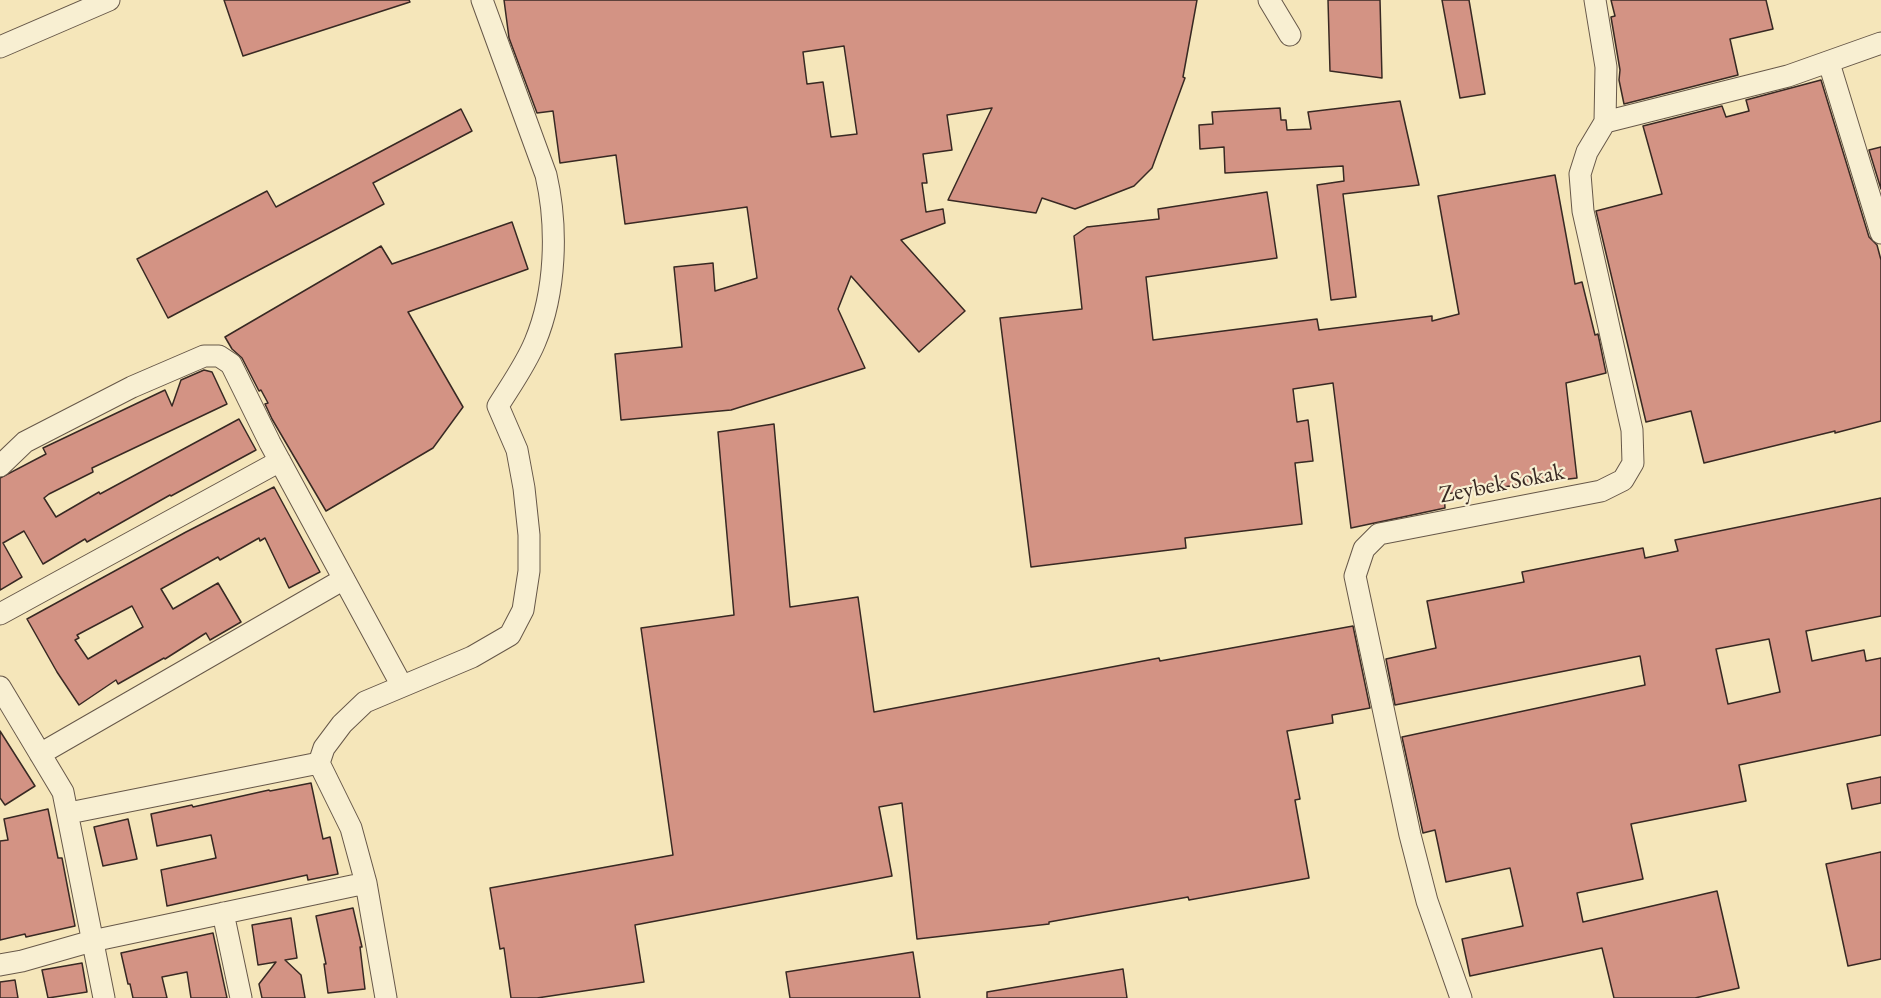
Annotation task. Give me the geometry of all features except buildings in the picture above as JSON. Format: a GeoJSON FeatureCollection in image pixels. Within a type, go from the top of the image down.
{"type":"FeatureCollection","features":[{"type":"Feature","properties":{"kind":"street"},"geometry":{"type":"LineString","coordinates":[[0,47],[108,0]]}},
{"type":"Feature","properties":{"kind":"street"},"geometry":{"type":"LineString","coordinates":[[386,998],[366,883],[351,828],[319,763],[324,748],[342,724],[365,702],[472,657],[510,635],[523,610],[529,571],[529,534],[517,450],[498,406],[535,342],[548,298],[554,233],[553,204],[546,175],[482,0]]}},
{"type":"Feature","properties":{"kind":"street"},"geometry":{"type":"LineString","coordinates":[[1269,0],[1290,35]]}},
{"type":"Feature","properties":{"kind":"street","name":"Zeybek Sokak"},"geometry":{"type":"LineString","coordinates":[[1461,998],[1427,901],[1410,835],[1355,576],[1364,549],[1379,534],[1601,491],[1623,480],[1633,463],[1632,430],[1583,211],[1580,174],[1587,152],[1605,122],[1606,67],[1595,0]]}},
{"type":"Feature","properties":{"kind":"street"},"geometry":{"type":"LineString","coordinates":[[1605,122],[1777,79],[1830,63],[1881,43]]}},
{"type":"Feature","properties":{"kind":"street"},"geometry":{"type":"LineString","coordinates":[[1830,63],[1881,233]]}},
{"type":"Feature","properties":{"kind":"street"},"geometry":{"type":"LineString","coordinates":[[0,466],[26,442],[132,387],[204,357],[219,356],[231,364],[280,461],[402,687]]}},
{"type":"Feature","properties":{"kind":"street"},"geometry":{"type":"LineString","coordinates":[[0,614],[280,461]]}},
{"type":"Feature","properties":{"kind":"street"},"geometry":{"type":"LineString","coordinates":[[40,754],[344,579]]}},
{"type":"Feature","properties":{"kind":"street"},"geometry":{"type":"LineString","coordinates":[[0,687],[63,792],[104,998]]}},
{"type":"Feature","properties":{"kind":"street"},"geometry":{"type":"LineString","coordinates":[[69,813],[319,763]]}},
{"type":"Feature","properties":{"kind":"street"},"geometry":{"type":"LineString","coordinates":[[0,965],[92,941],[366,883]]}},
{"type":"Feature","properties":{"kind":"street"},"geometry":{"type":"LineString","coordinates":[[223,913],[242,998]]}}]}
